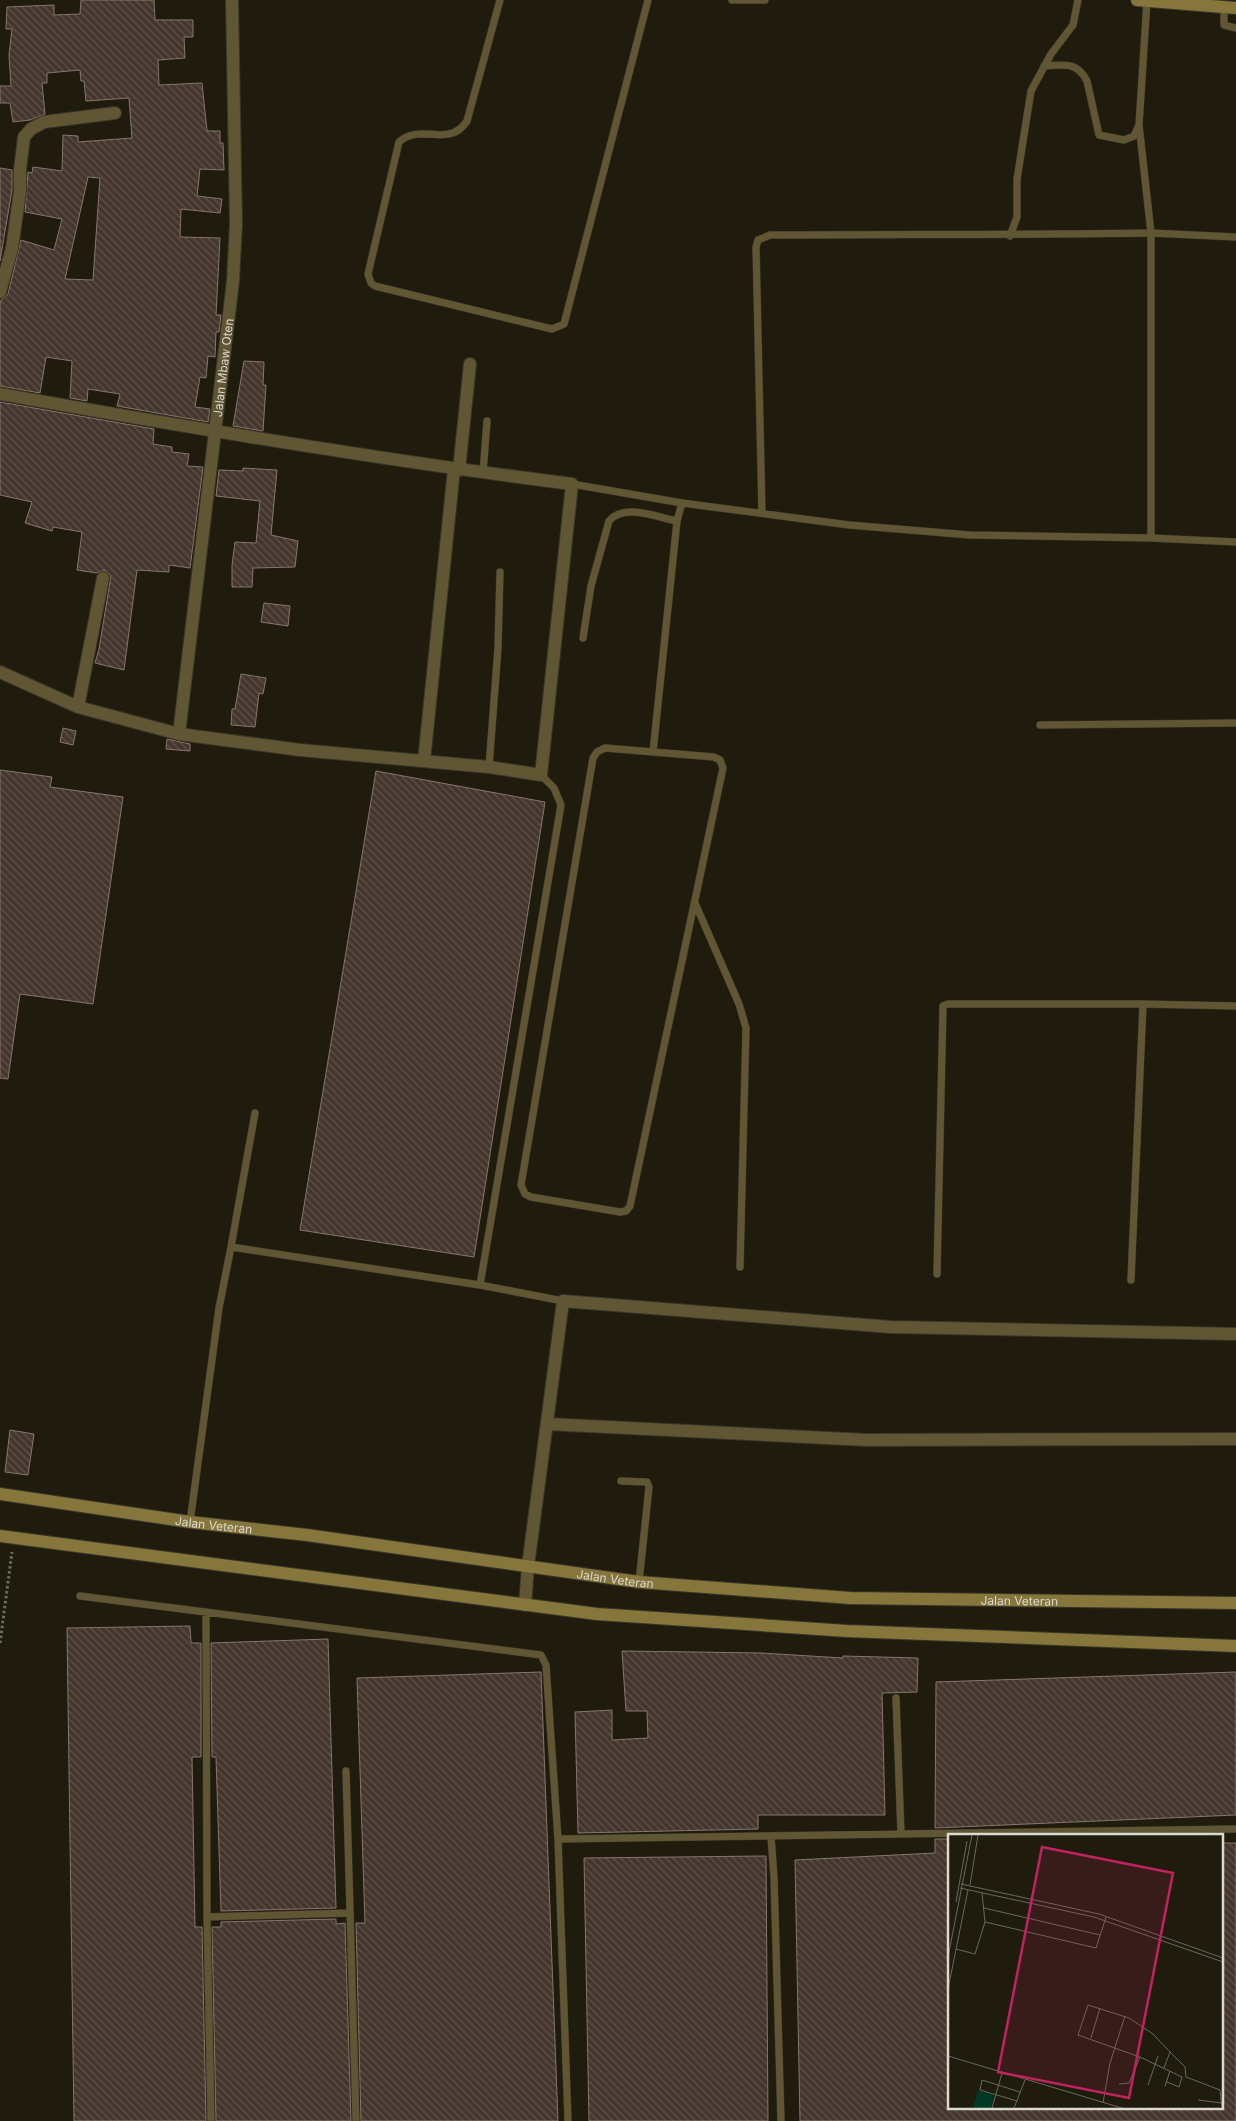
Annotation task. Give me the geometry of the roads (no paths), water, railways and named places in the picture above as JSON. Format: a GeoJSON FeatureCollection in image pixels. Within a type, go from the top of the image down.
{"type":"FeatureCollection","features":[{"type":"Feature","properties":{"kind":"main road"},"geometry":{"type":"LineString","coordinates":[[1142,1],[1194,2],[1230,8]]}},
{"type":"Feature","properties":{"kind":"main road","name":"Jalan Veteran"},"geometry":{"type":"LineString","coordinates":[[0,1494],[190,1522],[307,1535],[639,1582],[850,1598],[1236,1603]]}},
{"type":"Feature","properties":{"kind":"main road"},"geometry":{"type":"LineString","coordinates":[[0,1536],[598,1614],[847,1631],[1236,1646]]}},
{"type":"Feature","properties":{"kind":"street","name":"Jalan Mbaw Oten"},"geometry":{"type":"LineString","coordinates":[[179,734],[234,281],[236,224],[232,0]]}},
{"type":"Feature","properties":{"kind":"street"},"geometry":{"type":"LineString","coordinates":[[0,292],[12,248],[24,137],[31,129],[44,122],[116,113]]}},
{"type":"Feature","properties":{"kind":"street"},"geometry":{"type":"LineString","coordinates":[[425,751],[470,364]]}},
{"type":"Feature","properties":{"kind":"street"},"geometry":{"type":"LineString","coordinates":[[0,394],[215,433],[457,470],[572,484],[542,766],[489,767],[425,751],[300,750],[179,734],[138,725],[78,707],[0,672]]}},
{"type":"Feature","properties":{"kind":"street"},"geometry":{"type":"LineString","coordinates":[[78,707],[103,578]]}},
{"type":"Feature","properties":{"kind":"street"},"geometry":{"type":"LineString","coordinates":[[525,1605],[528,1566],[563,1301],[892,1327],[1236,1334]]}},
{"type":"Feature","properties":{"kind":"street"},"geometry":{"type":"LineString","coordinates":[[546,1424],[867,1440],[1236,1439]]}},
{"type":"Feature","properties":{"kind":"lane"},"geometry":{"type":"LineString","coordinates":[[500,0],[463,128],[459,132],[450,135],[408,136],[399,142],[368,274],[371,283],[375,286],[552,329],[564,324],[648,0]]}},
{"type":"Feature","properties":{"kind":"lane"},"geometry":{"type":"LineString","coordinates":[[732,0],[765,0]]}},
{"type":"Feature","properties":{"kind":"lane"},"geometry":{"type":"LineString","coordinates":[[1010,236],[1017,217],[1017,179],[1031,91],[1044,66],[1073,25],[1078,0]]}},
{"type":"Feature","properties":{"kind":"lane"},"geometry":{"type":"LineString","coordinates":[[1142,1],[1139,125],[1151,233],[1151,538]]}},
{"type":"Feature","properties":{"kind":"lane"},"geometry":{"type":"LineString","coordinates":[[1230,8],[1224,25],[1236,28]]}},
{"type":"Feature","properties":{"kind":"lane"},"geometry":{"type":"LineString","coordinates":[[1044,66],[1067,65],[1078,68],[1083,73],[1087,81],[1098,135],[1124,140],[1134,136],[1139,125]]}},
{"type":"Feature","properties":{"kind":"lane"},"geometry":{"type":"LineString","coordinates":[[762,513],[756,247],[758,240],[770,235],[971,234],[1010,236],[1151,233],[1236,237]]}},
{"type":"Feature","properties":{"kind":"lane"},"geometry":{"type":"LineString","coordinates":[[483,473],[487,421]]}},
{"type":"Feature","properties":{"kind":"lane"},"geometry":{"type":"LineString","coordinates":[[572,484],[682,502],[849,525],[970,535],[1151,538],[1236,542]]}},
{"type":"Feature","properties":{"kind":"lane"},"geometry":{"type":"LineString","coordinates":[[653,752],[677,521],[682,502]]}},
{"type":"Feature","properties":{"kind":"lane"},"geometry":{"type":"LineString","coordinates":[[583,638],[591,586],[610,521],[615,514],[624,511],[677,521]]}},
{"type":"Feature","properties":{"kind":"lane"},"geometry":{"type":"LineString","coordinates":[[489,767],[498,648],[500,572]]}},
{"type":"Feature","properties":{"kind":"lane"},"geometry":{"type":"LineString","coordinates":[[1040,725],[1236,724]]}},
{"type":"Feature","properties":{"kind":"lane"},"geometry":{"type":"LineString","coordinates":[[605,748],[720,760],[723,768],[695,902],[630,1206],[626,1211],[613,1212],[525,1194],[521,1185],[593,758],[596,752],[605,748]]}},
{"type":"Feature","properties":{"kind":"lane"},"geometry":{"type":"LineString","coordinates":[[480,1285],[561,805],[542,766]]}},
{"type":"Feature","properties":{"kind":"lane"},"geometry":{"type":"LineString","coordinates":[[695,902],[739,1004],[746,1028],[740,1267]]}},
{"type":"Feature","properties":{"kind":"lane"},"geometry":{"type":"LineString","coordinates":[[937,1274],[943,1006],[948,1004],[1143,1004],[1236,1006]]}},
{"type":"Feature","properties":{"kind":"lane"},"geometry":{"type":"LineString","coordinates":[[1131,1280],[1143,1004]]}},
{"type":"Feature","properties":{"kind":"lane"},"geometry":{"type":"LineString","coordinates":[[190,1522],[219,1308],[255,1113]]}},
{"type":"Feature","properties":{"kind":"lane"},"geometry":{"type":"LineString","coordinates":[[231,1247],[480,1285],[563,1301]]}},
{"type":"Feature","properties":{"kind":"lane"},"geometry":{"type":"LineString","coordinates":[[621,1480],[647,1482],[649,1487],[639,1582]]}},
{"type":"Feature","properties":{"kind":"lane"},"geometry":{"type":"LineString","coordinates":[[80,1596],[541,1655],[546,1665],[558,1839],[568,2121]]}},
{"type":"Feature","properties":{"kind":"lane"},"geometry":{"type":"LineString","coordinates":[[206,1612],[207,1917],[211,2121]]}},
{"type":"Feature","properties":{"kind":"lane"},"geometry":{"type":"LineString","coordinates":[[896,1698],[902,1834]]}},
{"type":"Feature","properties":{"kind":"lane"},"geometry":{"type":"LineString","coordinates":[[346,1771],[356,2121]]}},
{"type":"Feature","properties":{"kind":"lane"},"geometry":{"type":"LineString","coordinates":[[558,1839],[1236,1829]]}},
{"type":"Feature","properties":{"kind":"lane"},"geometry":{"type":"LineString","coordinates":[[771,1836],[782,2121]]}},
{"type":"Feature","properties":{"kind":"lane"},"geometry":{"type":"LineString","coordinates":[[207,1917],[349,1913]]}}]}
